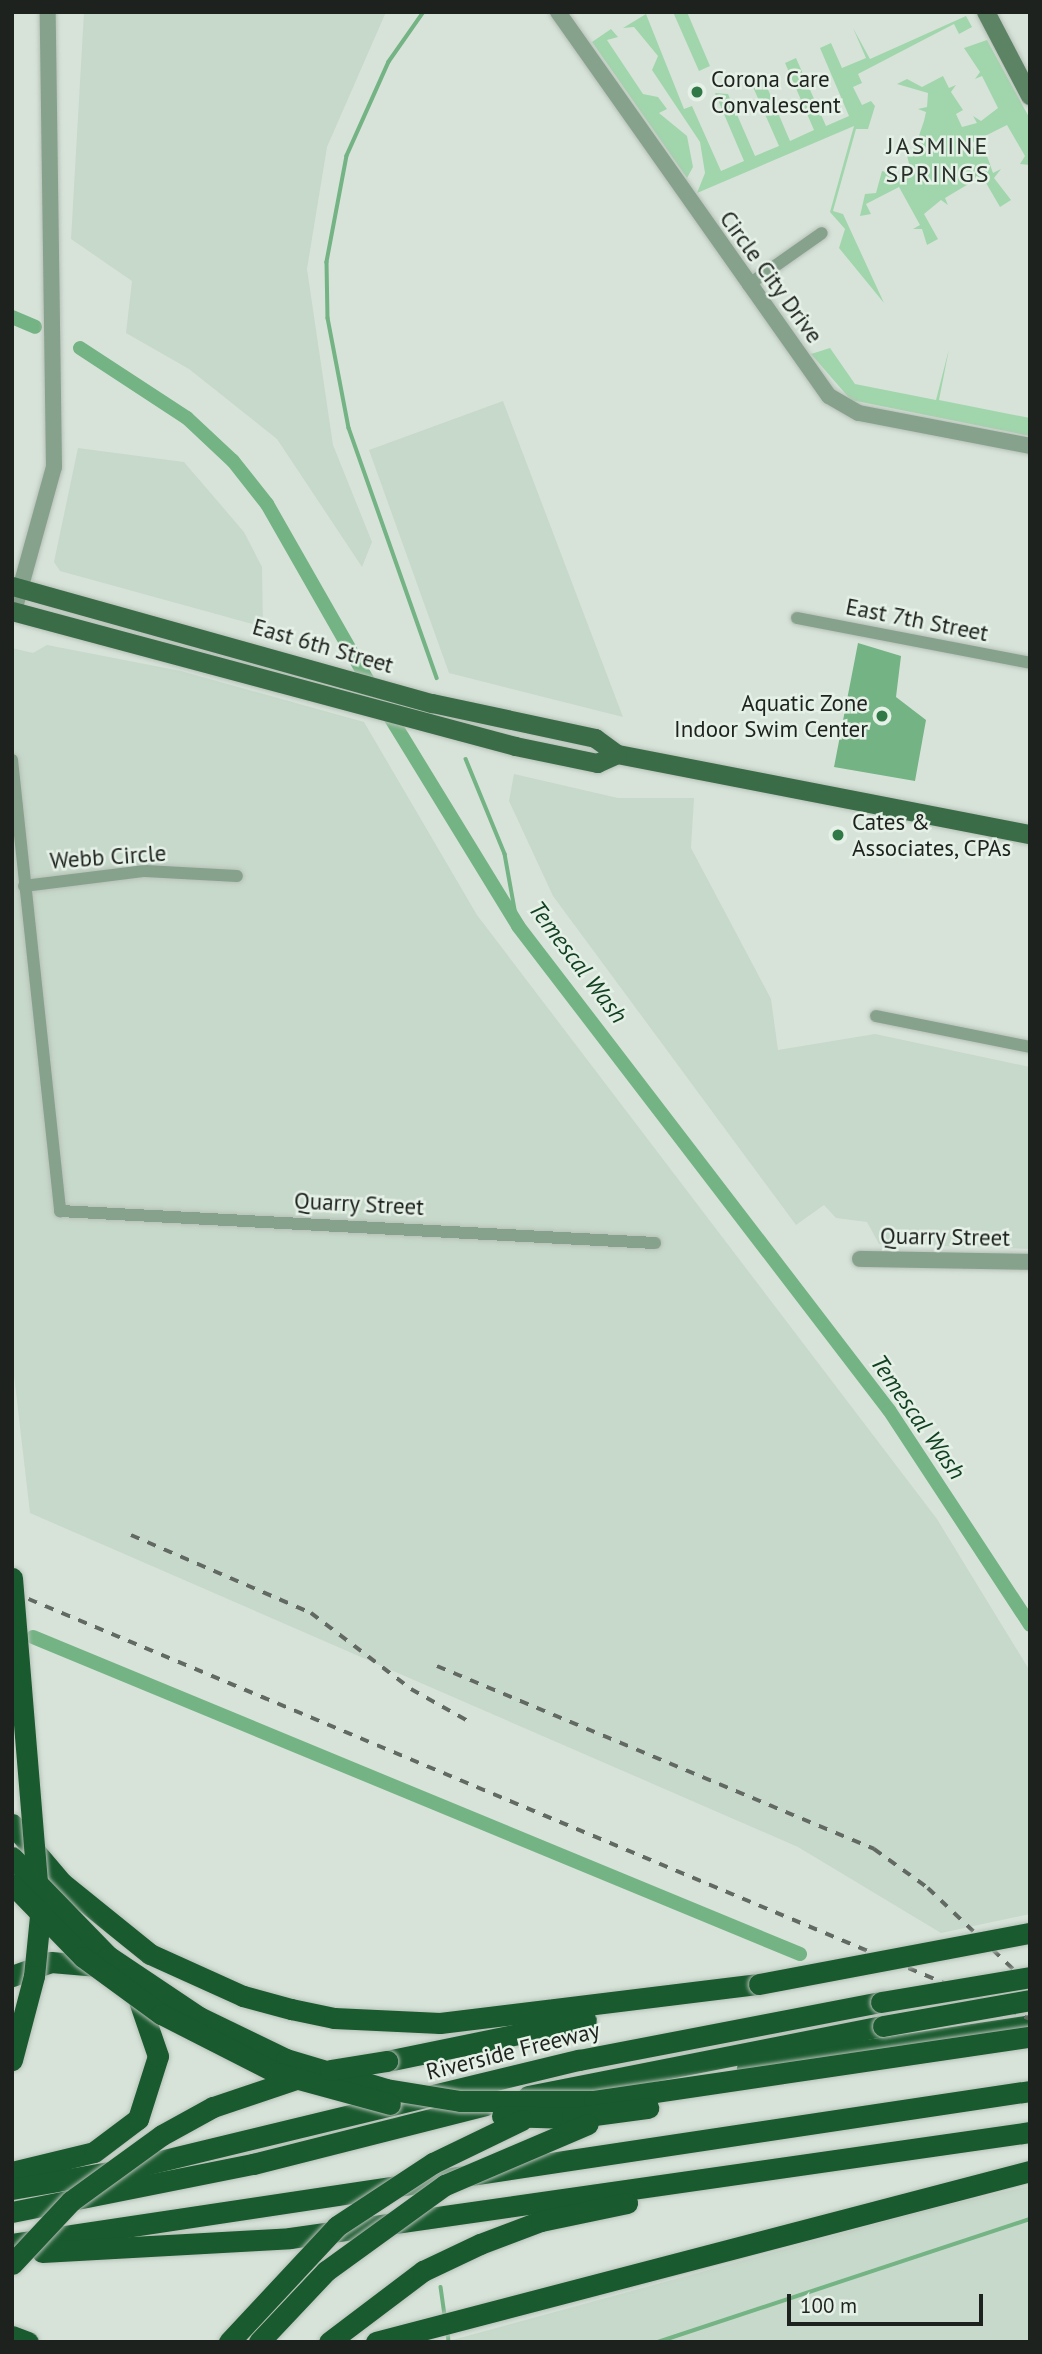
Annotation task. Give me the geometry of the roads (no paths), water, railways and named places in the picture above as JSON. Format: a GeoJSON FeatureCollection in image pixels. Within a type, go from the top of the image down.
{"type":"FeatureCollection","features":[{"type":"Feature","properties":{"kind":"highway"},"geometry":{"type":"LineString","coordinates":[[12,1578],[40,1916],[34,1976],[12,2060]]}},
{"type":"Feature","properties":{"kind":"highway"},"geometry":{"type":"LineString","coordinates":[[12,1824],[62,1883],[150,1954],[232,1992],[290,2009],[334,2018],[440,2023],[759,1984]]}},
{"type":"Feature","properties":{"kind":"highway"},"geometry":{"type":"LineString","coordinates":[[12,1857],[108,1956],[199,2017],[286,2059],[386,2089],[460,2101],[594,2101],[1030,2037]]}},
{"type":"Feature","properties":{"kind":"highway"},"geometry":{"type":"LineString","coordinates":[[12,1884],[83,1957],[171,2020],[277,2073],[390,2104],[572,2118],[1030,2048]]}},
{"type":"Feature","properties":{"kind":"highway"},"geometry":{"type":"LineString","coordinates":[[12,2264],[71,2201],[162,2135],[265,2088],[759,1984],[1030,1933]]}},
{"type":"Feature","properties":{"kind":"highway"},"geometry":{"type":"LineString","coordinates":[[12,1976],[68,1961],[113,1973],[146,2008],[158,2056],[146,2105],[120,2138],[94,2152],[12,2172]]}},
{"type":"Feature","properties":{"kind":"highway","name":"Riverside Freeway"},"geometry":{"type":"LineString","coordinates":[[12,2189],[153,2163],[579,2060],[881,2002],[1030,1977]]}},
{"type":"Feature","properties":{"kind":"highway"},"geometry":{"type":"LineString","coordinates":[[12,2212],[253,2164],[470,2108],[883,2026],[1030,2000]]}},
{"type":"Feature","properties":{"kind":"highway"},"geometry":{"type":"LineString","coordinates":[[259,2342],[326,2271],[435,2192],[588,2124],[648,2104],[1030,2025]]}},
{"type":"Feature","properties":{"kind":"highway"},"geometry":{"type":"LineString","coordinates":[[229,2342],[313,2248],[378,2196],[480,2137],[556,2106],[628,2088],[869,2059],[1030,2048]]}},
{"type":"Feature","properties":{"kind":"highway"},"geometry":{"type":"LineString","coordinates":[[12,2244],[1030,2091]]}},
{"type":"Feature","properties":{"kind":"highway"},"geometry":{"type":"LineString","coordinates":[[12,2250],[290,2238],[1030,2132]]}},
{"type":"Feature","properties":{"kind":"highway"},"geometry":{"type":"LineString","coordinates":[[329,2342],[423,2271],[541,2221],[890,2153]]}},
{"type":"Feature","properties":{"kind":"highway"},"geometry":{"type":"LineString","coordinates":[[376,2342],[1030,2171]]}},
{"type":"Feature","properties":{"kind":"highway"},"geometry":{"type":"LineString","coordinates":[[12,2336],[28,2342]]}},
{"type":"Feature","properties":{"kind":"main road"},"geometry":{"type":"LineString","coordinates":[[986,12],[1030,96]]}},
{"type":"Feature","properties":{"kind":"main road","name":"East 6th Street"},"geometry":{"type":"LineString","coordinates":[[17,587],[424,701],[595,738],[617,754],[1030,834]]}},
{"type":"Feature","properties":{"kind":"main road","name":"East 6th Street"},"geometry":{"type":"LineString","coordinates":[[13,614],[333,696],[437,726],[597,763],[617,754]]}},
{"type":"Feature","properties":{"kind":"street"},"geometry":{"type":"LineString","coordinates":[[13,614],[17,587],[49,491],[55,428],[50,282],[48,12]]}},
{"type":"Feature","properties":{"kind":"street","name":"Circle City Drive"},"geometry":{"type":"LineString","coordinates":[[558,12],[748,285],[842,407],[1030,446]]}},
{"type":"Feature","properties":{"kind":"street"},"geometry":{"type":"LineString","coordinates":[[748,285],[822,233]]}},
{"type":"Feature","properties":{"kind":"street","name":"East 7th Street"},"geometry":{"type":"LineString","coordinates":[[797,618],[1030,663]]}},
{"type":"Feature","properties":{"kind":"street"},"geometry":{"type":"LineString","coordinates":[[12,760],[24,886]]}},
{"type":"Feature","properties":{"kind":"street","name":"Webb Circle"},"geometry":{"type":"LineString","coordinates":[[24,886],[145,871],[237,876]]}},
{"type":"Feature","properties":{"kind":"street","name":"Quarry Street"},"geometry":{"type":"LineString","coordinates":[[24,886],[60,1211],[655,1243]]}},
{"type":"Feature","properties":{"kind":"street"},"geometry":{"type":"LineString","coordinates":[[876,1016],[1030,1047]]}},
{"type":"Feature","properties":{"kind":"street","name":"Quarry Street"},"geometry":{"type":"LineString","coordinates":[[860,1259],[1030,1262]]}},
{"type":"Feature","properties":{"kind":"waterway"},"geometry":{"type":"LineString","coordinates":[[424,12],[389,62],[347,156],[327,262],[328,318],[349,428],[437,678]]}},
{"type":"Feature","properties":{"kind":"waterway","name":"Temescal Wash"},"geometry":{"type":"LineString","coordinates":[[12,317],[35,327]]}},
{"type":"Feature","properties":{"kind":"waterway","name":"Temescal Wash"},"geometry":{"type":"LineString","coordinates":[[80,348],[187,418],[233,461],[267,504],[373,690]]}},
{"type":"Feature","properties":{"kind":"waterway","name":"Temescal Wash"},"geometry":{"type":"LineString","coordinates":[[384,707],[518,926],[889,1410],[1030,1625]]}},
{"type":"Feature","properties":{"kind":"waterway"},"geometry":{"type":"LineString","coordinates":[[466,759],[505,854],[518,926]]}},
{"type":"Feature","properties":{"kind":"waterway"},"geometry":{"type":"LineString","coordinates":[[33,1637],[800,1954]]}},
{"type":"Feature","properties":{"kind":"waterway"},"geometry":{"type":"LineString","coordinates":[[658,2342],[1030,2219]]}},
{"type":"Feature","properties":{"kind":"waterway"},"geometry":{"type":"LineString","coordinates":[[441,2287],[445,2316]]}},
{"type":"Feature","properties":{"kind":"waterway"},"geometry":{"type":"LineString","coordinates":[[448,2331],[449,2342]]}},
{"type":"Feature","properties":{"kind":"railway"},"geometry":{"type":"LineString","coordinates":[[131,1535],[311,1613],[411,1689],[470,1722]]}},
{"type":"Feature","properties":{"kind":"railway"},"geometry":{"type":"LineString","coordinates":[[12,1592],[1030,2019]]}},
{"type":"Feature","properties":{"kind":"railway"},"geometry":{"type":"LineString","coordinates":[[437,1666],[874,1849],[928,1888],[1030,1985]]}},
{"type":"Feature","properties":{"kind":"place","name":"Corona Care Convalescent"},"geometry":{"type":"Point","coordinates":[697,92]}},
{"type":"Feature","properties":{"kind":"place","name":"Aquatic Zone Indoor Swim Center"},"geometry":{"type":"Point","coordinates":[882,716]}},
{"type":"Feature","properties":{"kind":"place","name":"Cates & Associates, CPAs"},"geometry":{"type":"Point","coordinates":[838,835]}},
{"type":"Feature","properties":{"kind":"district","name":"JASMINE SPRINGS"},"geometry":{"type":"Point","coordinates":[938,160]}}]}
